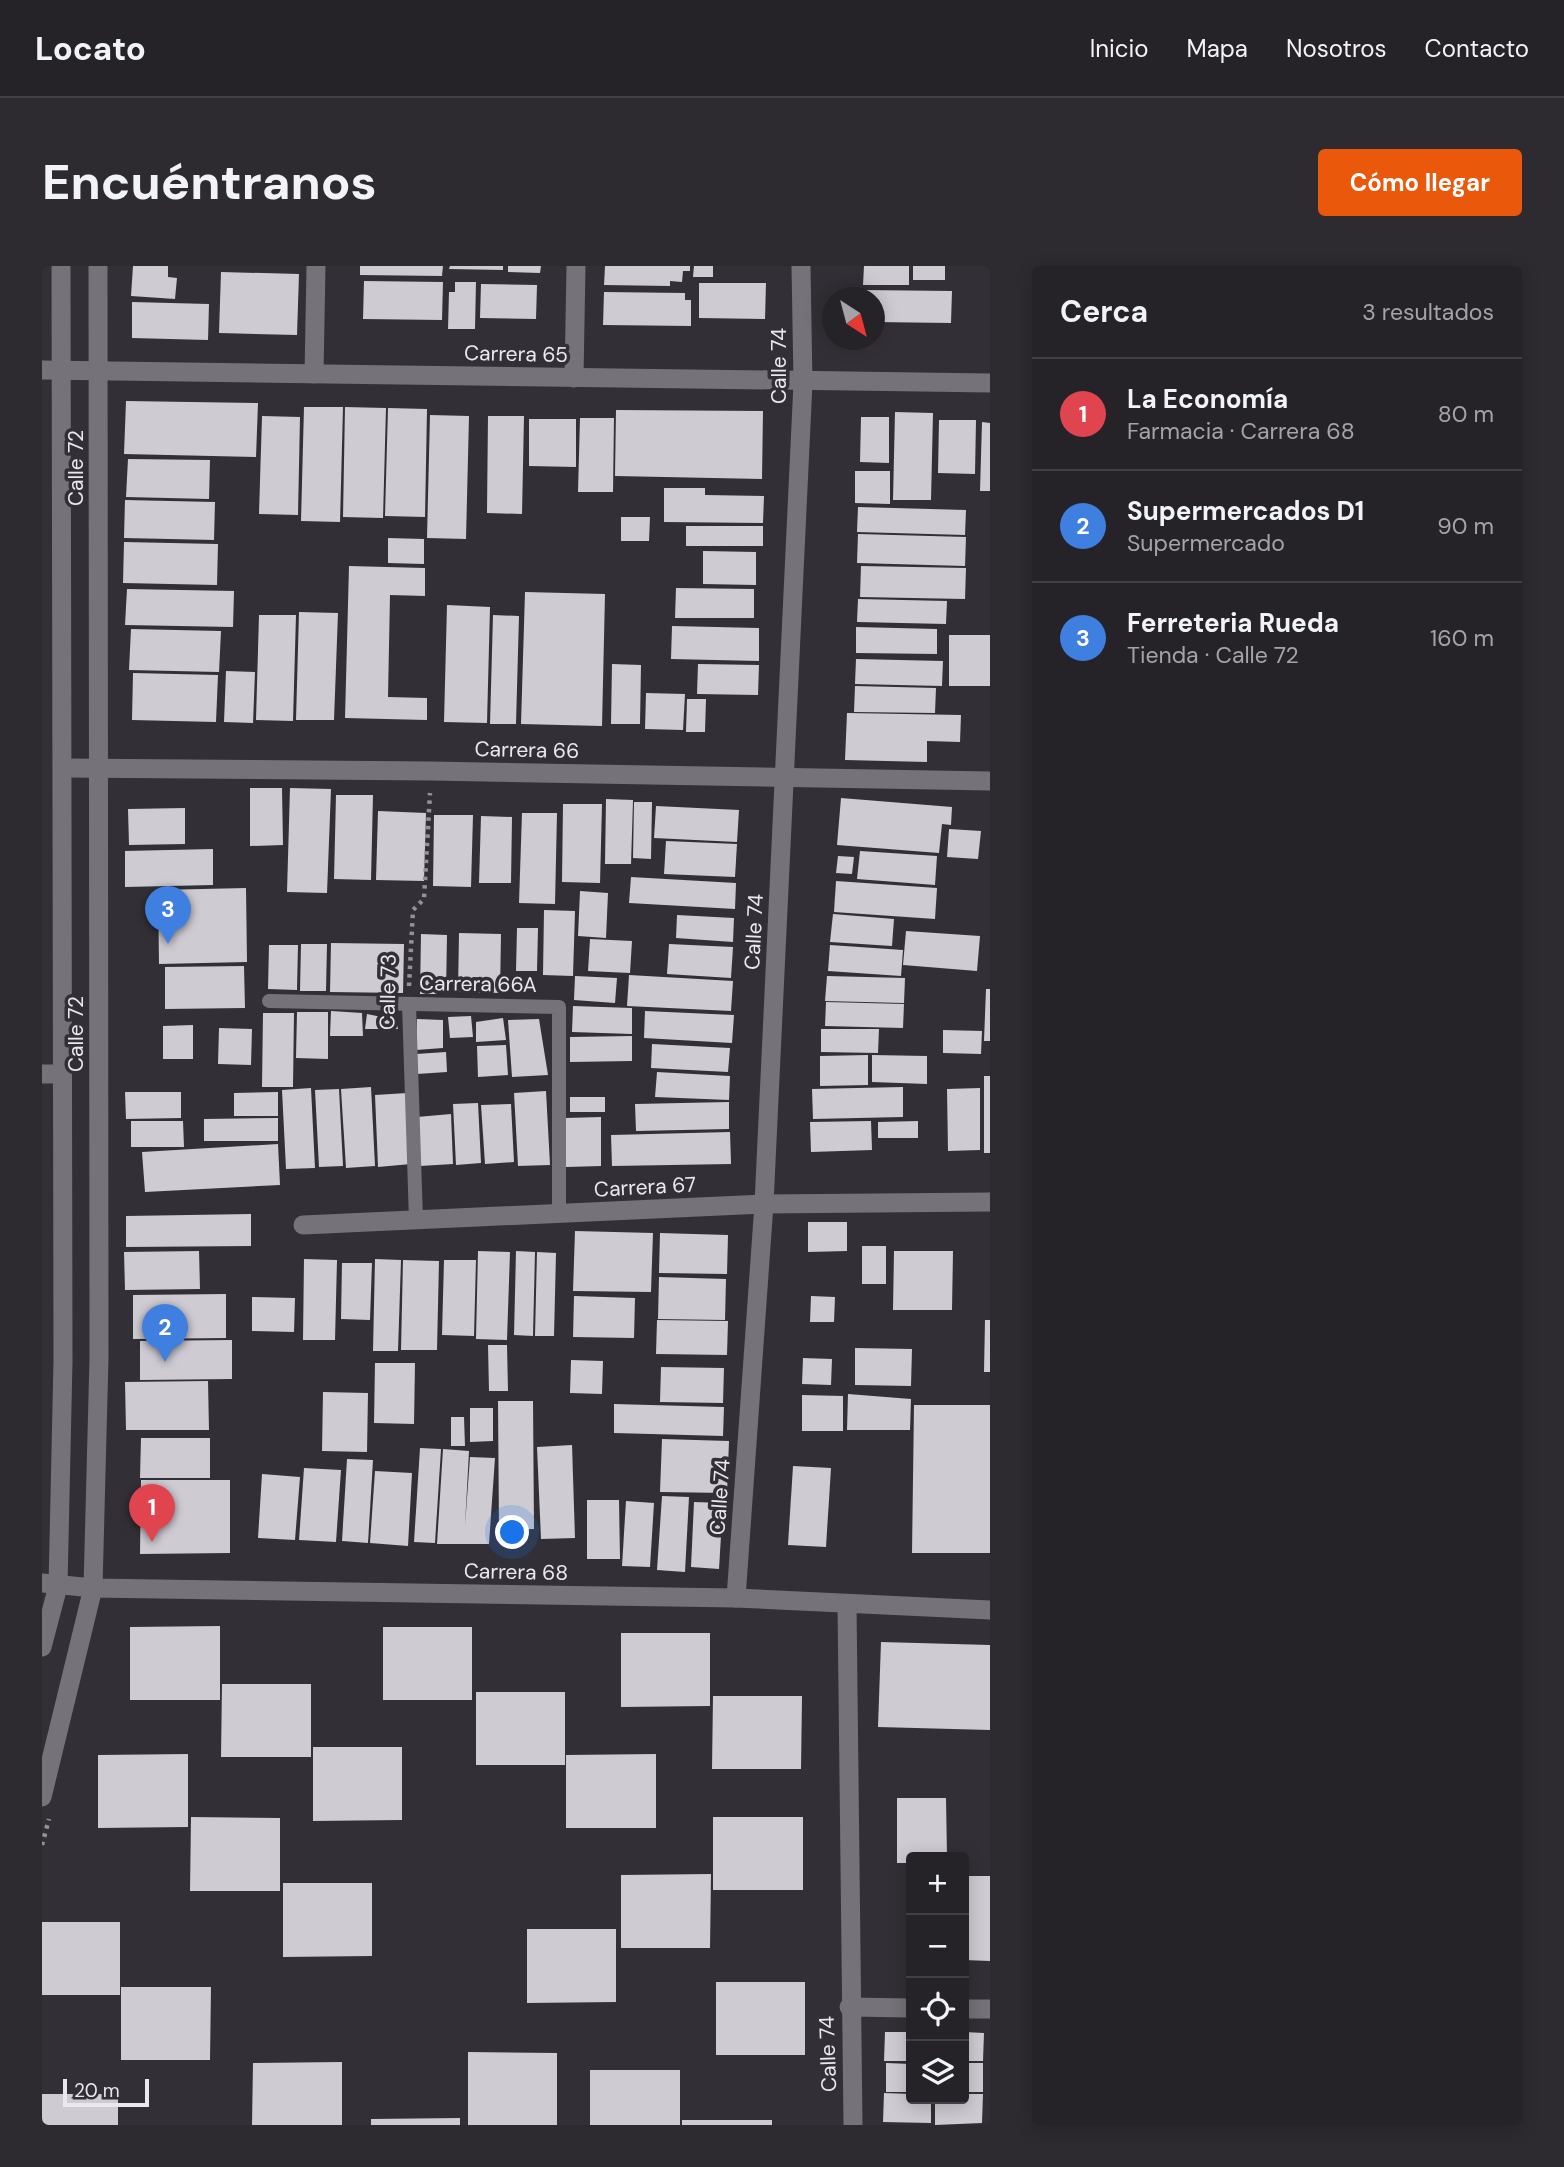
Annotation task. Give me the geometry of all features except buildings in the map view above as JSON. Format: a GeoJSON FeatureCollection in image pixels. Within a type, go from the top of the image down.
{"type":"FeatureCollection","features":[{"type":"Feature","properties":{"kind":"street","name":"Calle 72"},"geometry":{"type":"LineString","coordinates":[[42,1647],[50,1584],[63,1361],[52,1074],[63,768],[52,370],[61,266]]}},
{"type":"Feature","properties":{"kind":"street","name":"Calle 72"},"geometry":{"type":"LineString","coordinates":[[42,1797],[93,1588],[99,1358],[98,266]]}},
{"type":"Feature","properties":{"kind":"street"},"geometry":{"type":"LineString","coordinates":[[314,374],[316,266]]}},
{"type":"Feature","properties":{"kind":"street"},"geometry":{"type":"LineString","coordinates":[[574,378],[576,266]]}},
{"type":"Feature","properties":{"kind":"street","name":"Calle 74"},"geometry":{"type":"LineString","coordinates":[[736,1598],[764,1204],[803,383],[801,266]]}},
{"type":"Feature","properties":{"kind":"street","name":"Carrera 65"},"geometry":{"type":"LineString","coordinates":[[52,370],[803,383],[990,383]]}},
{"type":"Feature","properties":{"kind":"street","name":"Carrera 66"},"geometry":{"type":"LineString","coordinates":[[63,768],[431,771],[990,781]]}},
{"type":"Feature","properties":{"kind":"street","name":"Carrera 67"},"geometry":{"type":"LineString","coordinates":[[303,1225],[764,1204],[990,1202]]}},
{"type":"Feature","properties":{"kind":"street","name":"Carrera 68"},"geometry":{"type":"LineString","coordinates":[[50,1584],[93,1588],[736,1598],[990,1610]]}},
{"type":"Feature","properties":{"kind":"street","name":"Calle 74"},"geometry":{"type":"LineString","coordinates":[[847,1604],[849,2007],[853,2125]]}},
{"type":"Feature","properties":{"kind":"street"},"geometry":{"type":"LineString","coordinates":[[849,2007],[906,2008]]}},
{"type":"Feature","properties":{"kind":"street"},"geometry":{"type":"LineString","coordinates":[[969,2009],[990,2009]]}},
{"type":"Feature","properties":{"kind":"lane","name":"Carrera 66A"},"geometry":{"type":"LineString","coordinates":[[269,1001],[559,1007],[559,1214]]}},
{"type":"Feature","properties":{"kind":"lane","name":"Calle 73"},"geometry":{"type":"LineString","coordinates":[[409,1004],[416,1220]]}},
{"type":"Feature","properties":{"kind":"path","name":"Calle 73"},"geometry":{"type":"LineString","coordinates":[[409,1004],[413,910],[424,899],[431,771]]}},
{"type":"Feature","properties":{"kind":"place","name":"Ferreteria Rueda"},"geometry":{"type":"Point","coordinates":[168,944]}},
{"type":"Feature","properties":{"kind":"place","name":"Supermercados D1"},"geometry":{"type":"Point","coordinates":[165,1362]}},
{"type":"Feature","properties":{"kind":"place","name":"La Economía"},"geometry":{"type":"Point","coordinates":[152,1542]}}]}
